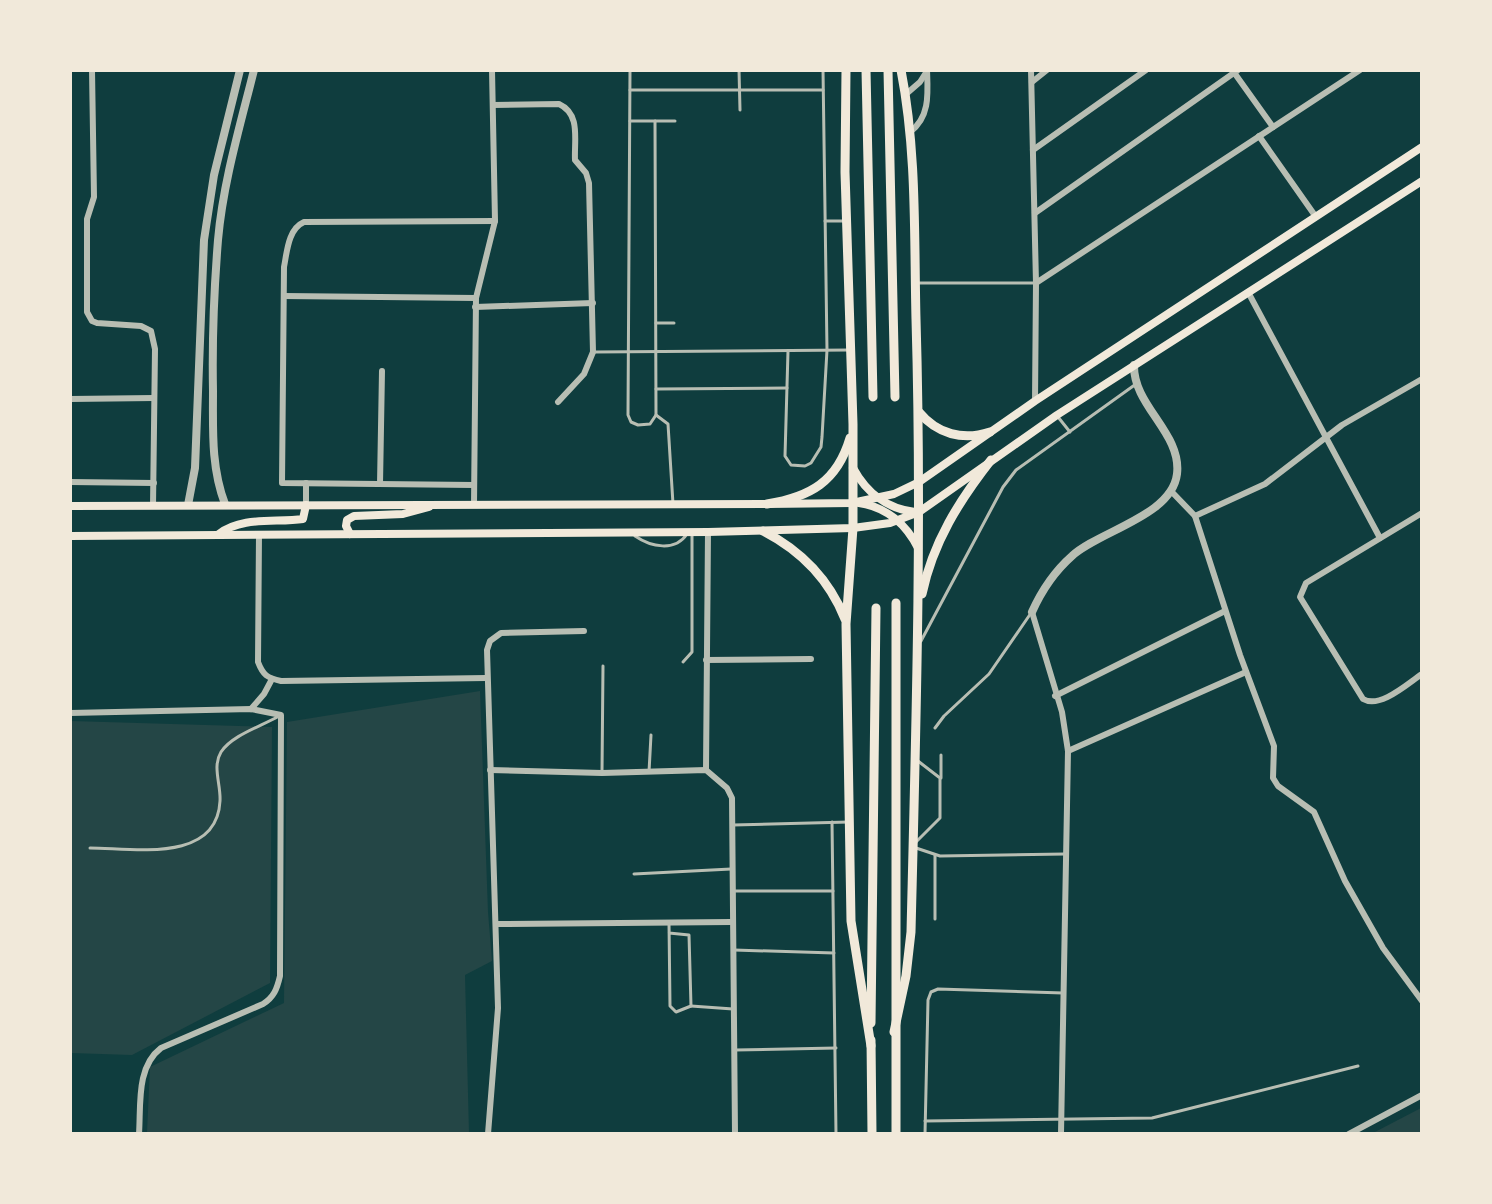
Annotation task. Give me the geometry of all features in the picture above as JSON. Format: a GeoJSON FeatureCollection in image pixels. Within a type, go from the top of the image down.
{"type":"FeatureCollection","features":[{"type":"Feature","properties":{"kind":"highway"},"geometry":{"type":"LineString","coordinates":[[846,70],[847,221],[853,424],[853,528],[846,624],[853,940],[871,1046]]}},
{"type":"Feature","properties":{"kind":"highway"},"geometry":{"type":"LineString","coordinates":[[866,70],[873,397]]}},
{"type":"Feature","properties":{"kind":"highway"},"geometry":{"type":"LineString","coordinates":[[888,70],[895,397]]}},
{"type":"Feature","properties":{"kind":"highway"},"geometry":{"type":"LineString","coordinates":[[894,1032],[909,954],[914,845],[919,549],[919,412],[910,132],[901,70]]}},
{"type":"Feature","properties":{"kind":"highway"},"geometry":{"type":"LineString","coordinates":[[919,412],[933,426],[951,435],[971,437],[990,432]]}},
{"type":"Feature","properties":{"kind":"highway"},"geometry":{"type":"LineString","coordinates":[[767,504],[805,496],[825,481],[843,456],[853,424]]}},
{"type":"Feature","properties":{"kind":"highway"},"geometry":{"type":"LineString","coordinates":[[918,611],[928,571],[943,533],[963,498],[991,460]]}},
{"type":"Feature","properties":{"kind":"highway"},"geometry":{"type":"LineString","coordinates":[[763,531],[790,547],[811,565],[833,595],[846,624]]}},
{"type":"Feature","properties":{"kind":"highway"},"geometry":{"type":"LineString","coordinates":[[896,603],[894,1032],[896,1134]]}},
{"type":"Feature","properties":{"kind":"highway"},"geometry":{"type":"LineString","coordinates":[[872,1134],[876,608]]}},
{"type":"Feature","properties":{"kind":"main road"},"geometry":{"type":"LineString","coordinates":[[70,506],[767,504],[852,502],[894,494],[919,482],[1035,401],[1422,147]]}},
{"type":"Feature","properties":{"kind":"main road"},"geometry":{"type":"LineString","coordinates":[[70,536],[763,531],[853,528],[897,520],[919,512],[991,460],[1134,365],[1422,181]]}},
{"type":"Feature","properties":{"kind":"main road"},"geometry":{"type":"LineString","coordinates":[[853,468],[863,484],[878,498],[901,509],[919,512]]}},
{"type":"Feature","properties":{"kind":"main road"},"geometry":{"type":"LineString","coordinates":[[852,502],[876,508],[897,520],[919,549]]}},
{"type":"Feature","properties":{"kind":"main road"},"geometry":{"type":"LineString","coordinates":[[350,534],[346,526],[347,520],[354,516],[402,514],[419,511],[432,505]]}},
{"type":"Feature","properties":{"kind":"main road"},"geometry":{"type":"LineString","coordinates":[[219,534],[226,529],[247,522],[303,519],[306,506]]}},
{"type":"Feature","properties":{"kind":"street"},"geometry":{"type":"LineString","coordinates":[[92,70],[94,197],[87,219],[87,312],[92,321],[97,323],[141,326],[151,331],[155,349],[153,506]]}},
{"type":"Feature","properties":{"kind":"street"},"geometry":{"type":"LineString","coordinates":[[188,505],[195,468],[204,240],[214,175],[240,70]]}},
{"type":"Feature","properties":{"kind":"street"},"geometry":{"type":"LineString","coordinates":[[225,504],[216,479],[213,453],[212,372],[218,239],[228,176],[254,70]]}},
{"type":"Feature","properties":{"kind":"street"},"geometry":{"type":"LineString","coordinates":[[474,505],[475,307],[495,221],[492,70]]}},
{"type":"Feature","properties":{"kind":"street"},"geometry":{"type":"LineString","coordinates":[[1031,70],[1036,283],[1035,401]]}},
{"type":"Feature","properties":{"kind":"street"},"geometry":{"type":"LineString","coordinates":[[1032,82],[1047,70]]}},
{"type":"Feature","properties":{"kind":"street"},"geometry":{"type":"LineString","coordinates":[[1033,150],[1146,70]]}},
{"type":"Feature","properties":{"kind":"street"},"geometry":{"type":"LineString","coordinates":[[1036,283],[1360,70]]}},
{"type":"Feature","properties":{"kind":"street"},"geometry":{"type":"LineString","coordinates":[[905,94],[920,82],[927,71]]}},
{"type":"Feature","properties":{"kind":"street"},"geometry":{"type":"LineString","coordinates":[[910,132],[919,124],[926,110],[927,71]]}},
{"type":"Feature","properties":{"kind":"street"},"geometry":{"type":"LineString","coordinates":[[1035,213],[1235,71],[1273,127]]}},
{"type":"Feature","properties":{"kind":"street"},"geometry":{"type":"LineString","coordinates":[[493,105],[559,104],[573,114],[575,160],[589,183],[593,352],[584,374],[558,402]]}},
{"type":"Feature","properties":{"kind":"street"},"geometry":{"type":"LineString","coordinates":[[1259,136],[1316,217]]}},
{"type":"Feature","properties":{"kind":"street"},"geometry":{"type":"LineString","coordinates":[[474,485],[282,483],[284,267],[289,241],[298,225],[304,222],[495,221]]}},
{"type":"Feature","properties":{"kind":"street"},"geometry":{"type":"LineString","coordinates":[[1248,291],[1380,538]]}},
{"type":"Feature","properties":{"kind":"street"},"geometry":{"type":"LineString","coordinates":[[284,296],[476,298]]}},
{"type":"Feature","properties":{"kind":"street"},"geometry":{"type":"LineString","coordinates":[[475,307],[592,303]]}},
{"type":"Feature","properties":{"kind":"street"},"geometry":{"type":"LineString","coordinates":[[1060,1134],[1068,751],[1064,722],[1032,612],[1047,585],[1071,556],[1154,508],[1171,491],[1177,476],[1174,451],[1136,384],[1134,365]]}},
{"type":"Feature","properties":{"kind":"street"},"geometry":{"type":"LineString","coordinates":[[381,484],[382,371]]}},
{"type":"Feature","properties":{"kind":"street"},"geometry":{"type":"LineString","coordinates":[[1195,516],[1265,484],[1342,425],[1422,379]]}},
{"type":"Feature","properties":{"kind":"street"},"geometry":{"type":"LineString","coordinates":[[70,399],[154,398]]}},
{"type":"Feature","properties":{"kind":"street"},"geometry":{"type":"LineString","coordinates":[[70,482],[154,483]]}},
{"type":"Feature","properties":{"kind":"street"},"geometry":{"type":"LineString","coordinates":[[306,483],[306,506]]}},
{"type":"Feature","properties":{"kind":"street"},"geometry":{"type":"LineString","coordinates":[[1171,491],[1195,516],[1225,611],[1274,746],[1273,778],[1278,786],[1314,812],[1346,881],[1383,948],[1422,1000]]}},
{"type":"Feature","properties":{"kind":"street"},"geometry":{"type":"LineString","coordinates":[[1422,513],[1306,583],[1300,597],[1363,699],[1368,702],[1379,701],[1422,674]]}},
{"type":"Feature","properties":{"kind":"street"},"geometry":{"type":"LineString","coordinates":[[706,770],[708,532]]}},
{"type":"Feature","properties":{"kind":"street"},"geometry":{"type":"LineString","coordinates":[[259,534],[258,662],[263,674],[281,681],[486,678]]}},
{"type":"Feature","properties":{"kind":"street"},"geometry":{"type":"LineString","coordinates":[[1056,696],[1225,611]]}},
{"type":"Feature","properties":{"kind":"street"},"geometry":{"type":"LineString","coordinates":[[488,1134],[498,1008],[486,678],[487,650],[495,636],[501,633],[584,632]]}},
{"type":"Feature","properties":{"kind":"street"},"geometry":{"type":"LineString","coordinates":[[706,660],[811,659]]}},
{"type":"Feature","properties":{"kind":"street"},"geometry":{"type":"LineString","coordinates":[[1068,751],[1246,672]]}},
{"type":"Feature","properties":{"kind":"street"},"geometry":{"type":"LineString","coordinates":[[251,709],[264,694],[272,679]]}},
{"type":"Feature","properties":{"kind":"street"},"geometry":{"type":"LineString","coordinates":[[70,713],[251,709],[281,716],[280,964],[277,988],[272,998],[263,1004],[161,1048],[152,1055],[145,1066],[139,1134]]}},
{"type":"Feature","properties":{"kind":"street"},"geometry":{"type":"LineString","coordinates":[[490,770],[602,772],[706,770],[727,788],[732,798],[734,825],[731,922],[735,1134]]}},
{"type":"Feature","properties":{"kind":"street"},"geometry":{"type":"LineString","coordinates":[[496,924],[731,922]]}},
{"type":"Feature","properties":{"kind":"street"},"geometry":{"type":"LineString","coordinates":[[1349,1134],[1422,1095]]}},
{"type":"Feature","properties":{"kind":"lane"},"geometry":{"type":"LineString","coordinates":[[630,70],[629,418],[634,424],[647,425],[653,423],[656,415],[655,121]]}},
{"type":"Feature","properties":{"kind":"lane"},"geometry":{"type":"LineString","coordinates":[[739,70],[740,110]]}},
{"type":"Feature","properties":{"kind":"lane"},"geometry":{"type":"LineString","coordinates":[[788,351],[784,456],[791,465],[805,466],[811,462],[821,447],[827,350],[824,70]]}},
{"type":"Feature","properties":{"kind":"lane"},"geometry":{"type":"LineString","coordinates":[[630,90],[824,90]]}},
{"type":"Feature","properties":{"kind":"lane"},"geometry":{"type":"LineString","coordinates":[[630,121],[675,121]]}},
{"type":"Feature","properties":{"kind":"lane"},"geometry":{"type":"LineString","coordinates":[[825,221],[847,221]]}},
{"type":"Feature","properties":{"kind":"lane"},"geometry":{"type":"LineString","coordinates":[[915,283],[1036,283]]}},
{"type":"Feature","properties":{"kind":"lane"},"geometry":{"type":"LineString","coordinates":[[656,323],[674,323]]}},
{"type":"Feature","properties":{"kind":"lane"},"geometry":{"type":"LineString","coordinates":[[593,352],[851,350]]}},
{"type":"Feature","properties":{"kind":"lane"},"geometry":{"type":"LineString","coordinates":[[918,647],[1003,487],[1016,470],[1136,384]]}},
{"type":"Feature","properties":{"kind":"lane"},"geometry":{"type":"LineString","coordinates":[[656,389],[787,388]]}},
{"type":"Feature","properties":{"kind":"lane"},"geometry":{"type":"LineString","coordinates":[[656,415],[668,424],[673,505]]}},
{"type":"Feature","properties":{"kind":"lane"},"geometry":{"type":"LineString","coordinates":[[1057,416],[1070,432]]}},
{"type":"Feature","properties":{"kind":"lane"},"geometry":{"type":"LineString","coordinates":[[631,533],[643,542],[665,546],[682,540],[686,532]]}},
{"type":"Feature","properties":{"kind":"lane"},"geometry":{"type":"LineString","coordinates":[[684,662],[692,652],[686,532]]}},
{"type":"Feature","properties":{"kind":"lane"},"geometry":{"type":"LineString","coordinates":[[935,728],[944,716],[989,674],[1032,612]]}},
{"type":"Feature","properties":{"kind":"lane"},"geometry":{"type":"LineString","coordinates":[[602,772],[603,666]]}},
{"type":"Feature","properties":{"kind":"lane"},"geometry":{"type":"LineString","coordinates":[[90,848],[177,848],[198,841],[212,827],[218,814],[220,801],[217,760],[222,749],[234,737],[281,716]]}},
{"type":"Feature","properties":{"kind":"lane"},"geometry":{"type":"LineString","coordinates":[[649,772],[651,735]]}},
{"type":"Feature","properties":{"kind":"lane"},"geometry":{"type":"LineString","coordinates":[[941,755],[940,818],[914,845],[935,855],[1065,854]]}},
{"type":"Feature","properties":{"kind":"lane"},"geometry":{"type":"LineString","coordinates":[[916,759],[941,780]]}},
{"type":"Feature","properties":{"kind":"lane"},"geometry":{"type":"LineString","coordinates":[[832,822],[836,1134]]}},
{"type":"Feature","properties":{"kind":"lane"},"geometry":{"type":"LineString","coordinates":[[734,825],[850,822]]}},
{"type":"Feature","properties":{"kind":"lane"},"geometry":{"type":"LineString","coordinates":[[935,855],[935,919]]}},
{"type":"Feature","properties":{"kind":"lane"},"geometry":{"type":"LineString","coordinates":[[634,874],[733,869]]}},
{"type":"Feature","properties":{"kind":"lane"},"geometry":{"type":"LineString","coordinates":[[732,891],[833,891]]}},
{"type":"Feature","properties":{"kind":"lane"},"geometry":{"type":"LineString","coordinates":[[669,923],[670,1006],[676,1012],[691,1006],[733,1009]]}},
{"type":"Feature","properties":{"kind":"lane"},"geometry":{"type":"LineString","coordinates":[[669,933],[689,935],[691,1006]]}},
{"type":"Feature","properties":{"kind":"lane"},"geometry":{"type":"LineString","coordinates":[[732,950],[834,953]]}},
{"type":"Feature","properties":{"kind":"lane"},"geometry":{"type":"LineString","coordinates":[[925,1134],[928,1000],[932,992],[938,989],[1063,993]]}},
{"type":"Feature","properties":{"kind":"lane"},"geometry":{"type":"LineString","coordinates":[[733,1050],[836,1048]]}},
{"type":"Feature","properties":{"kind":"lane"},"geometry":{"type":"LineString","coordinates":[[925,1121],[1152,1118],[1358,1066]]}},
{"type":"Feature","properties":{"kind":"shaded area"},"geometry":{"type":"Polygon","coordinates":[[[480,691],[488,912],[492,961],[465,975],[469,1133],[147,1133],[150,1067],[284,1003],[287,722],[480,691]]]}},
{"type":"Feature","properties":{"kind":"shaded area"},"geometry":{"type":"Polygon","coordinates":[[[71,721],[272,727],[270,983],[132,1055],[71,1053],[71,721]]]}},
{"type":"Feature","properties":{"kind":"shaded area"},"geometry":{"type":"Polygon","coordinates":[[[1421,1108],[1421,1133],[1373,1133],[1421,1108]]]}}]}
